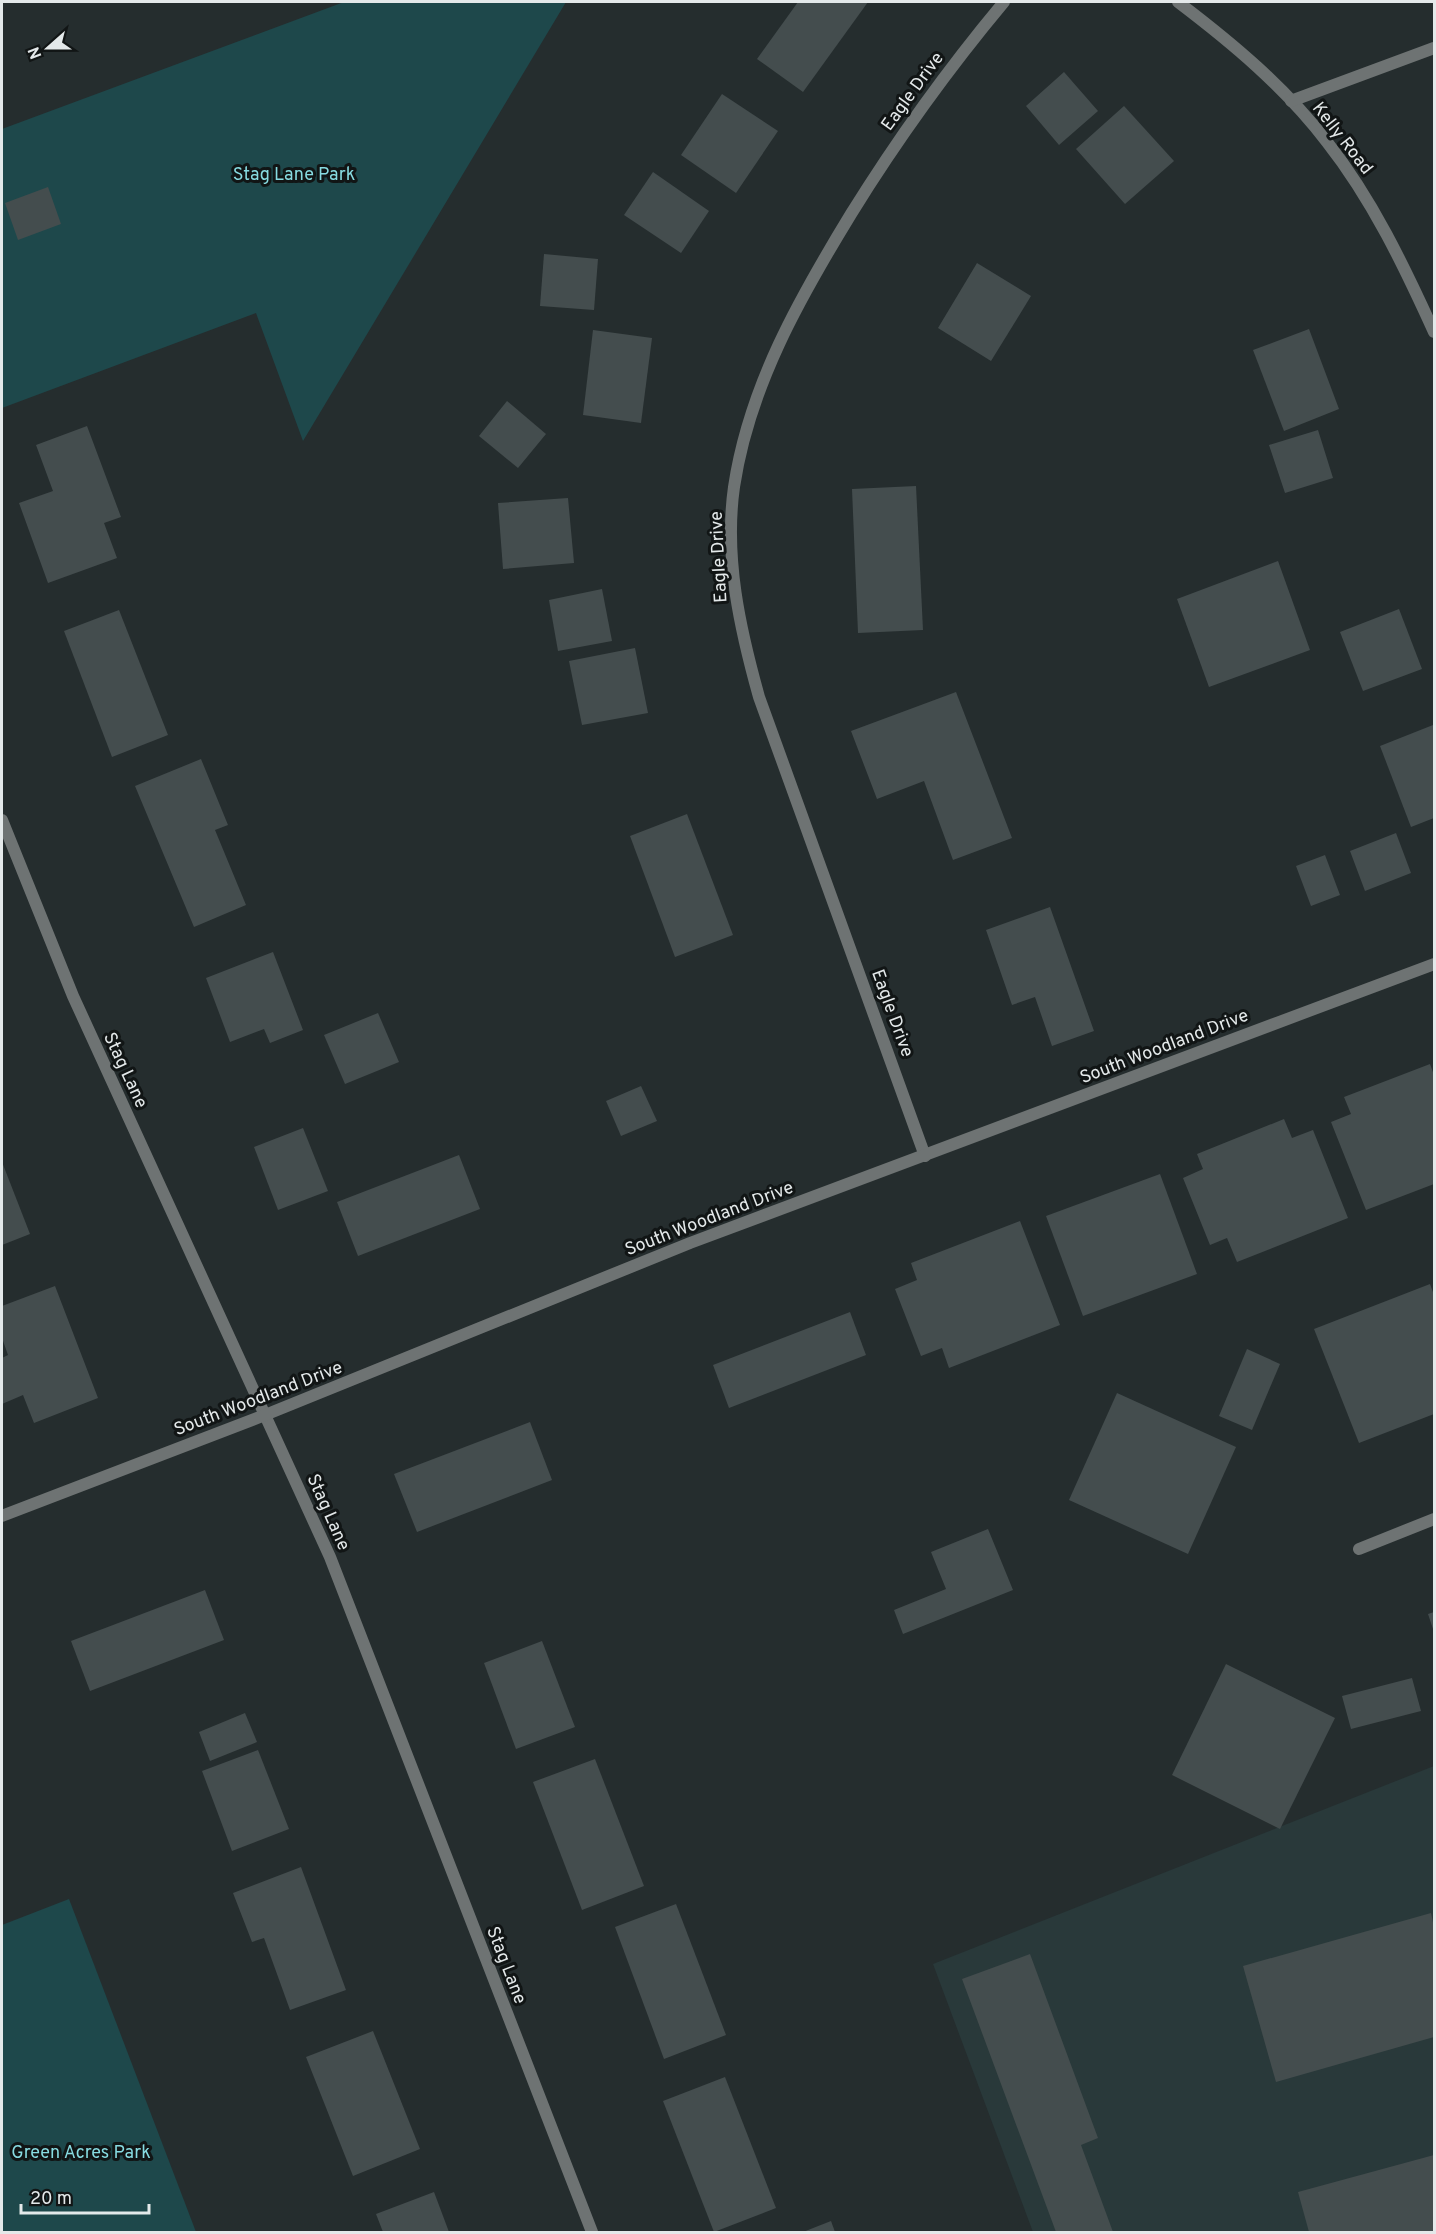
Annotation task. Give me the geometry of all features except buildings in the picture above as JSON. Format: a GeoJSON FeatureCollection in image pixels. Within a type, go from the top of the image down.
{"type":"FeatureCollection","features":[{"type":"Feature","properties":{"kind":"street","name":"Eagle Drive"},"geometry":{"type":"LineString","coordinates":[[925,1156],[759,697],[744,645],[735,593],[731,540],[734,489],[744,438],[759,390],[777,345],[825,256],[884,161],[943,77],[1004,2]]}},
{"type":"Feature","properties":{"kind":"street","name":"Kelly Road"},"geometry":{"type":"LineString","coordinates":[[1178,2],[1223,36],[1291,101],[1327,142],[1370,204],[1406,270],[1434,332]]}},
{"type":"Feature","properties":{"kind":"street"},"geometry":{"type":"LineString","coordinates":[[1291,101],[1434,48]]}},
{"type":"Feature","properties":{"kind":"street","name":"Stag Lane"},"geometry":{"type":"LineString","coordinates":[[2,820],[73,996],[330,1557],[592,2232]]}},
{"type":"Feature","properties":{"kind":"street","name":"South Woodland Drive"},"geometry":{"type":"LineString","coordinates":[[2,1516],[265,1415],[690,1243],[1434,964]]}},
{"type":"Feature","properties":{"kind":"street"},"geometry":{"type":"LineString","coordinates":[[1359,1549],[1434,1519]]}},
{"type":"Feature","properties":{"kind":"shaded area"},"geometry":{"type":"Polygon","coordinates":[[[1434,1766],[1434,2232],[1033,2232],[933,1964],[1434,1766]]]}},
{"type":"Feature","properties":{"kind":"green space","name":"Stag Lane Park"},"geometry":{"type":"Polygon","coordinates":[[[344,2],[566,2],[303,441],[256,313],[2,408],[2,129],[344,2]]]}},
{"type":"Feature","properties":{"kind":"green space","name":"Green Acres Park"},"geometry":{"type":"Polygon","coordinates":[[[69,1899],[196,2232],[2,2232],[2,1925],[69,1899]]]}}]}
